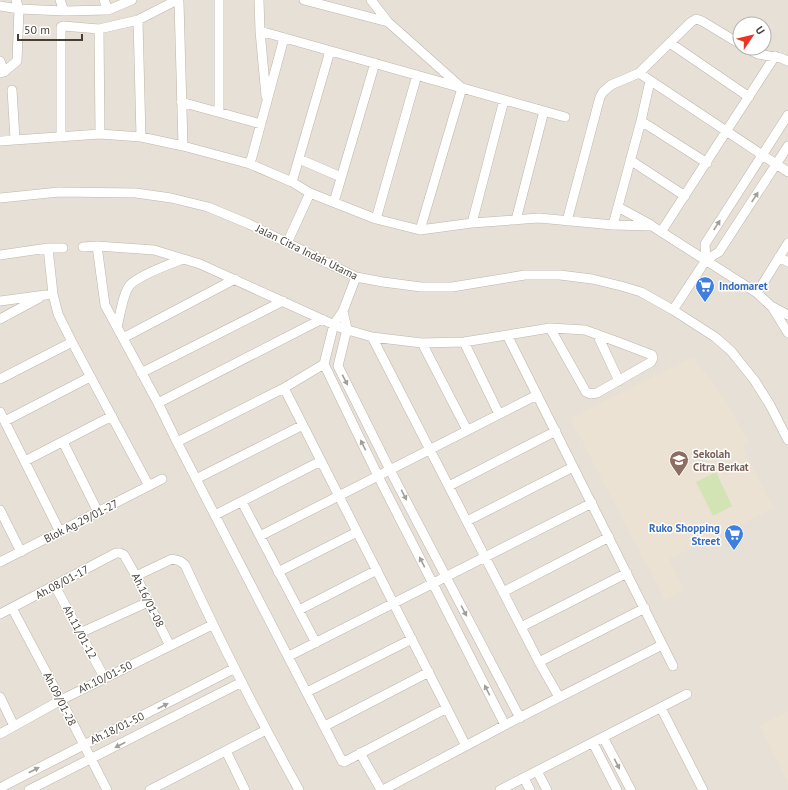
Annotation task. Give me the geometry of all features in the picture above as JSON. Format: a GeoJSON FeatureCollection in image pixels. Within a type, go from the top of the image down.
{"type":"FeatureCollection","features":[{"type":"Feature","properties":{"kind":"street"},"geometry":{"type":"LineString","coordinates":[[0,61],[2,72],[17,60],[19,9],[16,0]]}},
{"type":"Feature","properties":{"kind":"street"},"geometry":{"type":"LineString","coordinates":[[60,0],[64,11]]}},
{"type":"Feature","properties":{"kind":"street"},"geometry":{"type":"LineString","coordinates":[[104,0],[108,10]]}},
{"type":"Feature","properties":{"kind":"street"},"geometry":{"type":"LineString","coordinates":[[0,6],[19,9],[64,11],[108,10],[132,0]]}},
{"type":"Feature","properties":{"kind":"street"},"geometry":{"type":"LineString","coordinates":[[61,136],[61,27],[99,29],[138,20],[177,0],[179,2],[183,146]]}},
{"type":"Feature","properties":{"kind":"street"},"geometry":{"type":"LineString","coordinates":[[219,0],[219,112]]}},
{"type":"Feature","properties":{"kind":"street"},"geometry":{"type":"LineString","coordinates":[[259,0],[260,31],[267,102]]}},
{"type":"Feature","properties":{"kind":"street"},"geometry":{"type":"LineString","coordinates":[[304,0],[388,22]]}},
{"type":"Feature","properties":{"kind":"street"},"geometry":{"type":"LineString","coordinates":[[371,0],[388,22],[462,88]]}},
{"type":"Feature","properties":{"kind":"street"},"geometry":{"type":"LineString","coordinates":[[567,221],[600,97],[603,92],[608,87],[639,73],[691,22],[696,19],[732,39]]}},
{"type":"Feature","properties":{"kind":"street"},"geometry":{"type":"LineString","coordinates":[[138,20],[141,137]]}},
{"type":"Feature","properties":{"kind":"street"},"geometry":{"type":"LineString","coordinates":[[99,29],[100,134]]}},
{"type":"Feature","properties":{"kind":"street"},"geometry":{"type":"LineString","coordinates":[[260,31],[565,117]]}},
{"type":"Feature","properties":{"kind":"street"},"geometry":{"type":"LineString","coordinates":[[250,164],[284,38]]}},
{"type":"Feature","properties":{"kind":"street"},"geometry":{"type":"LineString","coordinates":[[670,43],[749,97]]}},
{"type":"Feature","properties":{"kind":"street"},"geometry":{"type":"LineString","coordinates":[[292,182],[330,51]]}},
{"type":"Feature","properties":{"kind":"street"},"geometry":{"type":"LineString","coordinates":[[772,56],[788,61]]}},
{"type":"Feature","properties":{"kind":"street"},"geometry":{"type":"LineString","coordinates":[[662,232],[775,56]]}},
{"type":"Feature","properties":{"kind":"street"},"geometry":{"type":"LineString","coordinates":[[334,202],[375,63]]}},
{"type":"Feature","properties":{"kind":"street"},"geometry":{"type":"LineString","coordinates":[[639,73],[788,172]]}},
{"type":"Feature","properties":{"kind":"street"},"geometry":{"type":"LineString","coordinates":[[376,219],[417,75]]}},
{"type":"Feature","properties":{"kind":"street"},"geometry":{"type":"LineString","coordinates":[[613,225],[641,121],[650,81]]}},
{"type":"Feature","properties":{"kind":"street"},"geometry":{"type":"LineString","coordinates":[[420,230],[462,88]]}},
{"type":"Feature","properties":{"kind":"street"},"geometry":{"type":"LineString","coordinates":[[12,90],[15,139]]}},
{"type":"Feature","properties":{"kind":"street"},"geometry":{"type":"LineString","coordinates":[[472,223],[504,100]]}},
{"type":"Feature","properties":{"kind":"street"},"geometry":{"type":"LineString","coordinates":[[181,102],[261,124]]}},
{"type":"Feature","properties":{"kind":"street"},"geometry":{"type":"LineString","coordinates":[[516,220],[544,111]]}},
{"type":"Feature","properties":{"kind":"street"},"geometry":{"type":"LineString","coordinates":[[706,260],[705,244],[788,116]]}},
{"type":"Feature","properties":{"kind":"street"},"geometry":{"type":"LineString","coordinates":[[641,121],[707,163]]}},
{"type":"Feature","properties":{"kind":"street"},"geometry":{"type":"LineString","coordinates":[[0,141],[100,134],[141,137],[183,146],[250,164],[292,182],[310,193],[376,219],[420,230],[472,223],[539,218],[613,225],[652,226]]}},
{"type":"Feature","properties":{"kind":"street"},"geometry":{"type":"LineString","coordinates":[[674,310],[706,260],[719,252],[788,146]]}},
{"type":"Feature","properties":{"kind":"street"},"geometry":{"type":"LineString","coordinates":[[299,159],[341,177]]}},
{"type":"Feature","properties":{"kind":"street"},"geometry":{"type":"LineString","coordinates":[[630,160],[685,196]]}},
{"type":"Feature","properties":{"kind":"street","name":"Jalan Citra Indah Utama"},"geometry":{"type":"LineString","coordinates":[[0,198],[59,192],[136,193],[171,198],[208,207],[249,224],[356,277],[421,288],[452,287],[525,275],[560,275],[592,279],[641,292],[674,310],[715,337],[731,351],[759,387],[788,440]]}},
{"type":"Feature","properties":{"kind":"street"},"geometry":{"type":"LineString","coordinates":[[287,243],[310,193]]}},
{"type":"Feature","properties":{"kind":"street"},"geometry":{"type":"LineString","coordinates":[[618,207],[662,232],[757,293],[771,306],[788,333]]}},
{"type":"Feature","properties":{"kind":"street"},"geometry":{"type":"LineString","coordinates":[[757,293],[788,243]]}},
{"type":"Feature","properties":{"kind":"street"},"geometry":{"type":"LineString","coordinates":[[97,246],[105,305],[158,403],[196,479],[344,762],[447,708]]}},
{"type":"Feature","properties":{"kind":"street"},"geometry":{"type":"LineString","coordinates":[[83,247],[97,246],[154,250],[200,264],[347,330],[372,337],[422,343],[464,342],[550,328],[585,330],[652,355],[653,358],[651,362],[619,381],[593,394],[586,392],[550,328]]}},
{"type":"Feature","properties":{"kind":"street"},"geometry":{"type":"LineString","coordinates":[[48,248],[53,294],[58,314],[149,486]]}},
{"type":"Feature","properties":{"kind":"street"},"geometry":{"type":"LineString","coordinates":[[0,255],[48,248],[63,248]]}},
{"type":"Feature","properties":{"kind":"street"},"geometry":{"type":"LineString","coordinates":[[779,257],[788,262]]}},
{"type":"Feature","properties":{"kind":"street"},"geometry":{"type":"LineString","coordinates":[[117,327],[130,285],[143,277],[183,259]]}},
{"type":"Feature","properties":{"kind":"street"},"geometry":{"type":"LineString","coordinates":[[356,277],[343,311],[334,324],[324,364],[378,476],[505,724]]}},
{"type":"Feature","properties":{"kind":"street"},"geometry":{"type":"LineString","coordinates":[[123,338],[234,279]]}},
{"type":"Feature","properties":{"kind":"street"},"geometry":{"type":"LineString","coordinates":[[0,301],[53,294]]}},
{"type":"Feature","properties":{"kind":"street"},"geometry":{"type":"LineString","coordinates":[[0,319],[43,296]]}},
{"type":"Feature","properties":{"kind":"street"},"geometry":{"type":"LineString","coordinates":[[141,373],[283,301]]}},
{"type":"Feature","properties":{"kind":"street"},"geometry":{"type":"LineString","coordinates":[[771,306],[788,315]]}},
{"type":"Feature","properties":{"kind":"street"},"geometry":{"type":"LineString","coordinates":[[343,311],[347,330],[338,366],[390,470],[520,718]]}},
{"type":"Feature","properties":{"kind":"street"},"geometry":{"type":"LineString","coordinates":[[158,403],[322,319]]}},
{"type":"Feature","properties":{"kind":"street"},"geometry":{"type":"LineString","coordinates":[[597,334],[619,381]]}},
{"type":"Feature","properties":{"kind":"street"},"geometry":{"type":"LineString","coordinates":[[507,335],[673,666]]}},
{"type":"Feature","properties":{"kind":"street"},"geometry":{"type":"LineString","coordinates":[[372,337],[539,662],[559,697]]}},
{"type":"Feature","properties":{"kind":"street"},"geometry":{"type":"LineString","coordinates":[[0,379],[72,342]]}},
{"type":"Feature","properties":{"kind":"street"},"geometry":{"type":"LineString","coordinates":[[464,342],[499,414]]}},
{"type":"Feature","properties":{"kind":"street"},"geometry":{"type":"LineString","coordinates":[[422,343],[467,430]]}},
{"type":"Feature","properties":{"kind":"street"},"geometry":{"type":"LineString","coordinates":[[177,442],[284,388],[324,364]]}},
{"type":"Feature","properties":{"kind":"street"},"geometry":{"type":"LineString","coordinates":[[5,422],[90,376]]}},
{"type":"Feature","properties":{"kind":"street"},"geometry":{"type":"LineString","coordinates":[[284,388],[466,746]]}},
{"type":"Feature","properties":{"kind":"street"},"geometry":{"type":"LineString","coordinates":[[260,536],[537,395]]}},
{"type":"Feature","properties":{"kind":"street"},"geometry":{"type":"LineString","coordinates":[[0,412],[60,532]]}},
{"type":"Feature","properties":{"kind":"street"},"geometry":{"type":"LineString","coordinates":[[24,461],[112,416]]}},
{"type":"Feature","properties":{"kind":"street"},"geometry":{"type":"LineString","coordinates":[[196,479],[303,425]]}},
{"type":"Feature","properties":{"kind":"street"},"geometry":{"type":"LineString","coordinates":[[449,486],[556,431]]}},
{"type":"Feature","properties":{"kind":"street"},"geometry":{"type":"LineString","coordinates":[[63,442],[98,512]]}},
{"type":"Feature","properties":{"kind":"street"},"geometry":{"type":"LineString","coordinates":[[215,515],[321,461]]}},
{"type":"Feature","properties":{"kind":"street"},"geometry":{"type":"LineString","coordinates":[[467,521],[573,466]]}},
{"type":"Feature","properties":{"kind":"street","name":"Blok Ag.29/01-27"},"geometry":{"type":"LineString","coordinates":[[0,562],[162,478]]}},
{"type":"Feature","properties":{"kind":"street"},"geometry":{"type":"LineString","coordinates":[[242,502],[316,643]]}},
{"type":"Feature","properties":{"kind":"street"},"geometry":{"type":"LineString","coordinates":[[289,656],[592,503]]}},
{"type":"Feature","properties":{"kind":"street"},"geometry":{"type":"LineString","coordinates":[[0,510],[21,552]]}},
{"type":"Feature","properties":{"kind":"street"},"geometry":{"type":"LineString","coordinates":[[278,572],[357,532]]}},
{"type":"Feature","properties":{"kind":"street"},"geometry":{"type":"LineString","coordinates":[[503,592],[609,537]]}},
{"type":"Feature","properties":{"kind":"street","name":"Ah.08/01-17"},"geometry":{"type":"LineString","coordinates":[[0,614],[116,554],[120,553],[124,555]]}},
{"type":"Feature","properties":{"kind":"street","name":"Ah.16/01-08"},"geometry":{"type":"LineString","coordinates":[[124,555],[136,576],[170,646]]}},
{"type":"Feature","properties":{"kind":"street"},"geometry":{"type":"LineString","coordinates":[[136,576],[172,559],[180,561],[185,565],[212,625],[266,730],[299,790]]}},
{"type":"Feature","properties":{"kind":"street"},"geometry":{"type":"LineString","coordinates":[[299,610],[377,570]]}},
{"type":"Feature","properties":{"kind":"street"},"geometry":{"type":"LineString","coordinates":[[521,627],[627,573]]}},
{"type":"Feature","properties":{"kind":"street","name":"Ah.11/01-12"},"geometry":{"type":"LineString","coordinates":[[55,586],[104,677]]}},
{"type":"Feature","properties":{"kind":"street"},"geometry":{"type":"LineString","coordinates":[[80,633],[148,602]]}},
{"type":"Feature","properties":{"kind":"street","name":"Ah.09/01-28"},"geometry":{"type":"LineString","coordinates":[[12,608],[107,790]]}},
{"type":"Feature","properties":{"kind":"street"},"geometry":{"type":"LineString","coordinates":[[539,662],[645,608]]}},
{"type":"Feature","properties":{"kind":"street","name":"Ah.10/01-50"},"geometry":{"type":"LineString","coordinates":[[0,734],[104,677],[212,625]]}},
{"type":"Feature","properties":{"kind":"street"},"geometry":{"type":"LineString","coordinates":[[307,692],[412,639]]}},
{"type":"Feature","properties":{"kind":"street"},"geometry":{"type":"LineString","coordinates":[[360,753],[382,790],[505,724],[520,718],[662,645]]}},
{"type":"Feature","properties":{"kind":"street","name":"Ah.18/01-50"},"geometry":{"type":"LineString","coordinates":[[0,788],[83,744],[163,706],[235,668]]}},
{"type":"Feature","properties":{"kind":"street"},"geometry":{"type":"LineString","coordinates":[[325,726],[429,672]]}},
{"type":"Feature","properties":{"kind":"street","name":"Ah.18/01-50"},"geometry":{"type":"LineString","coordinates":[[29,790],[242,682]]}},
{"type":"Feature","properties":{"kind":"street"},"geometry":{"type":"LineString","coordinates":[[500,790],[687,694]]}},
{"type":"Feature","properties":{"kind":"street"},"geometry":{"type":"LineString","coordinates":[[0,697],[14,726]]}},
{"type":"Feature","properties":{"kind":"street"},"geometry":{"type":"LineString","coordinates":[[661,708],[703,790]]}},
{"type":"Feature","properties":{"kind":"street"},"geometry":{"type":"LineString","coordinates":[[157,789],[266,730]]}},
{"type":"Feature","properties":{"kind":"street"},"geometry":{"type":"LineString","coordinates":[[603,737],[631,790]]}},
{"type":"Feature","properties":{"kind":"street"},"geometry":{"type":"LineString","coordinates":[[593,742],[617,790]]}},
{"type":"Feature","properties":{"kind":"street"},"geometry":{"type":"LineString","coordinates":[[226,752],[245,790]]}},
{"type":"Feature","properties":{"kind":"street"},"geometry":{"type":"LineString","coordinates":[[537,771],[547,790]]}},
{"type":"Feature","properties":{"kind":"street"},"geometry":{"type":"LineString","coordinates":[[524,778],[530,790]]}},
{"type":"Feature","properties":{"kind":"shaded area"},"geometry":{"type":"Polygon","coordinates":[[[0,0],[788,0],[788,790],[0,790],[0,0]]]}},
{"type":"Feature","properties":{"kind":"shaded area","name":"Sekolah Citra Berkat"},"geometry":{"type":"Polygon","coordinates":[[[692,357],[725,399],[749,443],[742,447],[774,508],[669,559],[684,590],[665,600],[570,418],[692,357]]]}},
{"type":"Feature","properties":{"kind":"shaded area"},"geometry":{"type":"Polygon","coordinates":[[[788,711],[788,783],[759,726],[788,711]]]}},
{"type":"Feature","properties":{"kind":"green space"},"geometry":{"type":"Polygon","coordinates":[[[716,472],[732,506],[713,516],[696,482],[716,472]]]}},
{"type":"Feature","properties":{"kind":"place","name":"Indomaret"},"geometry":{"type":"Point","coordinates":[705,303]}},
{"type":"Feature","properties":{"kind":"place","name":"Sekolah Citra Berkat"},"geometry":{"type":"Point","coordinates":[679,477]}},
{"type":"Feature","properties":{"kind":"place","name":"Ruko Shopping Street"},"geometry":{"type":"Point","coordinates":[734,551]}}]}
